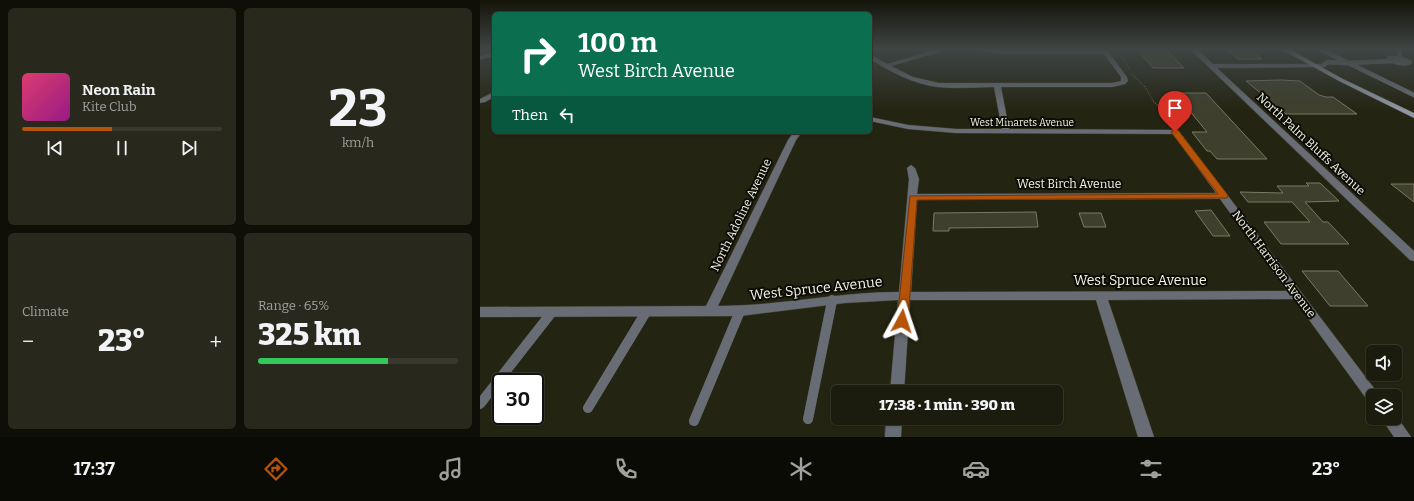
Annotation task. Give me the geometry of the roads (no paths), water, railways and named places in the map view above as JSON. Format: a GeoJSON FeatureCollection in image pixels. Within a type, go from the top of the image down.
{"type":"FeatureCollection","features":[{"type":"Feature","properties":{"kind":"main road"},"geometry":{"type":"LineString","coordinates":[[1321,69],[1414,116]]}},
{"type":"Feature","properties":{"kind":"main road"},"geometry":{"type":"LineString","coordinates":[[1333,69],[1414,109]]}},
{"type":"Feature","properties":{"kind":"street"},"geometry":{"type":"LineString","coordinates":[[892,69],[904,76],[926,83],[996,86],[1112,85],[1123,83],[1125,81],[1118,69]]}},
{"type":"Feature","properties":{"kind":"street","name":"North Palm Bluffs Avenue"},"geometry":{"type":"LineString","coordinates":[[1214,69],[1272,126],[1414,256]]}},
{"type":"Feature","properties":{"kind":"street"},"geometry":{"type":"LineString","coordinates":[[996,86],[1006,132]]}},
{"type":"Feature","properties":{"kind":"street"},"geometry":{"type":"LineString","coordinates":[[482,101],[492,95]]}},
{"type":"Feature","properties":{"kind":"street","name":"West Minarets Avenue"},"geometry":{"type":"LineString","coordinates":[[872,119],[902,126],[932,130],[1006,132],[1177,129]]}},
{"type":"Feature","properties":{"kind":"street","name":"North Harrison Avenue"},"geometry":{"type":"LineString","coordinates":[[1177,129],[1224,196],[1368,389]]}},
{"type":"Feature","properties":{"kind":"street","name":"North Adoline Avenue"},"geometry":{"type":"LineString","coordinates":[[710,311],[792,140],[796,134]]}},
{"type":"Feature","properties":{"kind":"street"},"geometry":{"type":"LineString","coordinates":[[897,385],[913,197],[914,176],[911,168]]}},
{"type":"Feature","properties":{"kind":"street","name":"West Birch Avenue"},"geometry":{"type":"LineString","coordinates":[[913,197],[1224,196]]}},
{"type":"Feature","properties":{"kind":"street"},"geometry":{"type":"LineString","coordinates":[[1100,295],[1146,437]]}},
{"type":"Feature","properties":{"kind":"street","name":"West Spruce Avenue"},"geometry":{"type":"LineString","coordinates":[[480,312],[740,311],[770,309],[858,296],[1298,295]]}},
{"type":"Feature","properties":{"kind":"street"},"geometry":{"type":"LineString","coordinates":[[893,437],[894,425]]}},
{"type":"Feature","properties":{"kind":"street"},"geometry":{"type":"LineString","coordinates":[[1394,425],[1403,437]]}},
{"type":"Feature","properties":{"kind":"lane"},"geometry":{"type":"LineString","coordinates":[[1360,69],[1414,95]]}},
{"type":"Feature","properties":{"kind":"lane"},"geometry":{"type":"LineString","coordinates":[[808,419],[832,299]]}},
{"type":"Feature","properties":{"kind":"lane"},"geometry":{"type":"LineString","coordinates":[[694,421],[740,311]]}},
{"type":"Feature","properties":{"kind":"lane"},"geometry":{"type":"LineString","coordinates":[[480,404],[552,312]]}},
{"type":"Feature","properties":{"kind":"lane"},"geometry":{"type":"LineString","coordinates":[[588,408],[646,312]]}}]}
